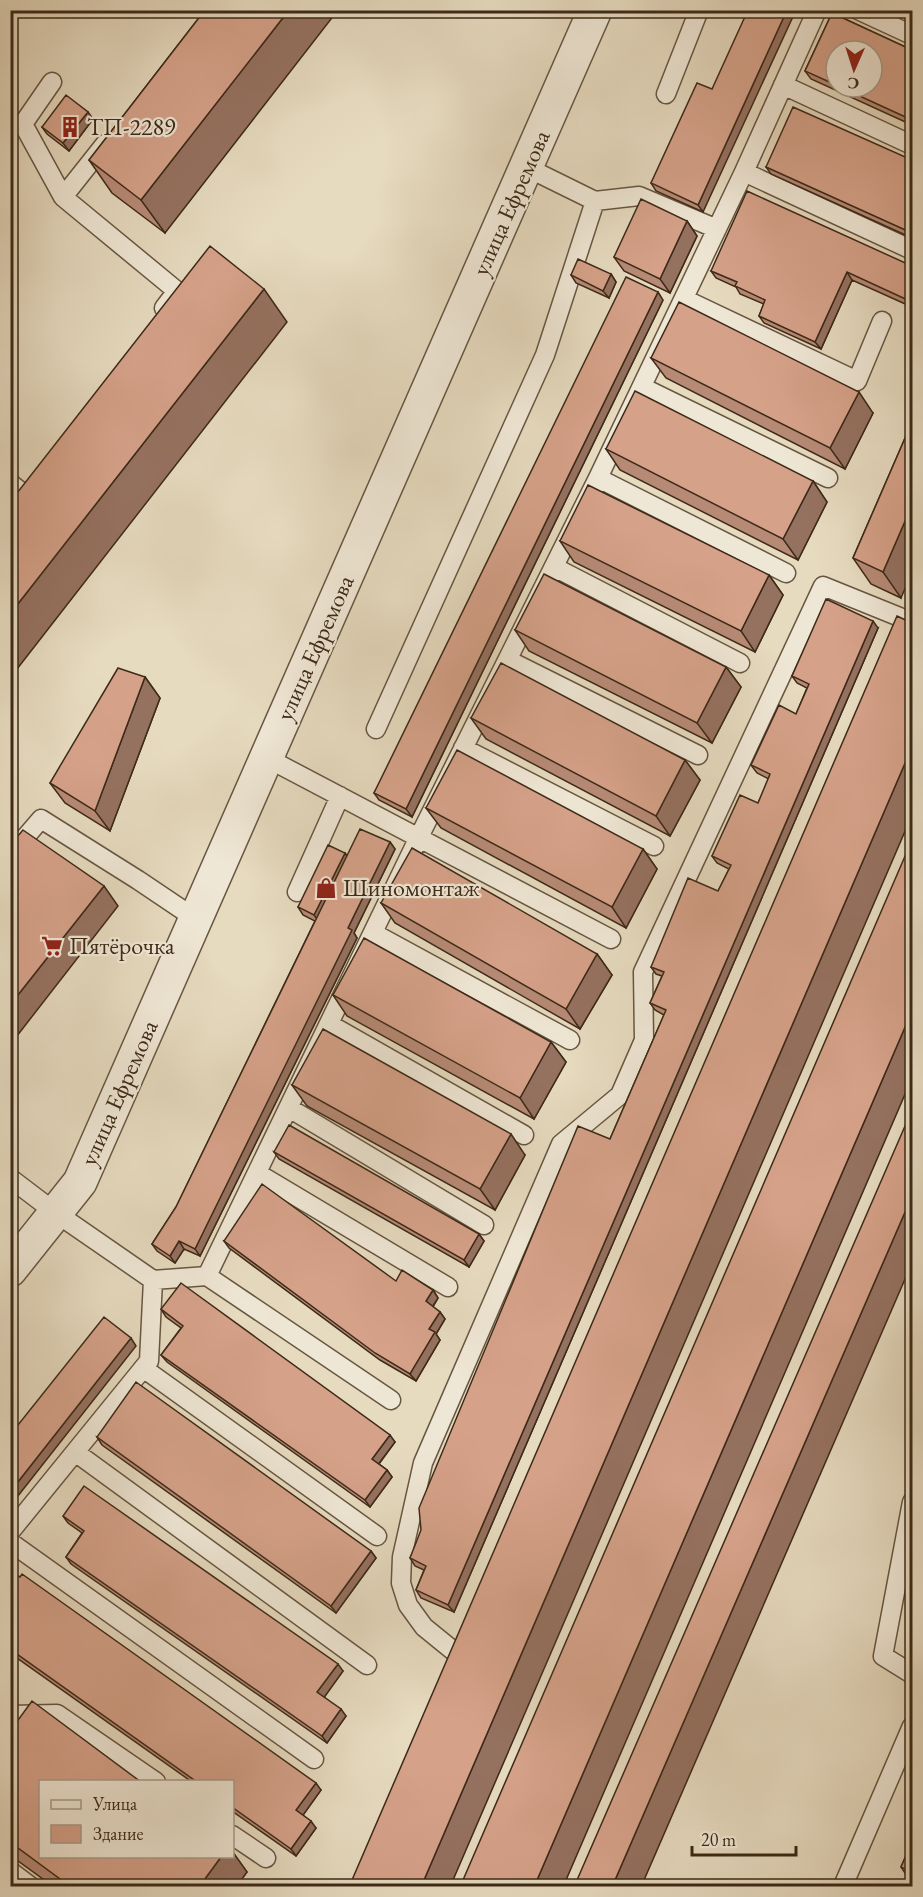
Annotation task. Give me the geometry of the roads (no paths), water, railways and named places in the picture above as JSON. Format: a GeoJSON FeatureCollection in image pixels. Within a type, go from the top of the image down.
{"type":"FeatureCollection","features":[{"type":"Feature","properties":{"kind":"street","name":"улица Ефремова"},"geometry":{"type":"LineString","coordinates":[[10,1270],[80,1182],[595,10]]}},
{"type":"Feature","properties":{"kind":"lane"},"geometry":{"type":"LineString","coordinates":[[666,94],[699,10]]}},
{"type":"Feature","properties":{"kind":"lane"},"geometry":{"type":"LineString","coordinates":[[207,1276],[419,837],[642,387],[744,172],[817,10]]}},
{"type":"Feature","properties":{"kind":"lane"},"geometry":{"type":"LineString","coordinates":[[858,10],[912,35]]}},
{"type":"Feature","properties":{"kind":"lane"},"geometry":{"type":"LineString","coordinates":[[52,82],[22,124],[63,197],[177,291],[156,318]]}},
{"type":"Feature","properties":{"kind":"lane"},"geometry":{"type":"LineString","coordinates":[[783,85],[912,144]]}},
{"type":"Feature","properties":{"kind":"lane"},"geometry":{"type":"LineString","coordinates":[[63,197],[114,132]]}},
{"type":"Feature","properties":{"kind":"lane"},"geometry":{"type":"LineString","coordinates":[[526,167],[594,201],[639,196],[717,229]]}},
{"type":"Feature","properties":{"kind":"lane"},"geometry":{"type":"LineString","coordinates":[[744,172],[912,250]]}},
{"type":"Feature","properties":{"kind":"lane"},"geometry":{"type":"LineString","coordinates":[[376,729],[545,355],[594,201]]}},
{"type":"Feature","properties":{"kind":"lane"},"geometry":{"type":"LineString","coordinates":[[684,299],[857,381],[882,321]]}},
{"type":"Feature","properties":{"kind":"lane"},"geometry":{"type":"LineString","coordinates":[[642,387],[828,478]]}},
{"type":"Feature","properties":{"kind":"lane"},"geometry":{"type":"LineString","coordinates":[[598,478],[786,573]]}},
{"type":"Feature","properties":{"kind":"lane"},"geometry":{"type":"LineString","coordinates":[[554,567],[740,663]]}},
{"type":"Feature","properties":{"kind":"lane"},"geometry":{"type":"LineString","coordinates":[[447,1674],[459,1647],[424,1626],[408,1605],[401,1583],[402,1557],[423,1463],[556,1155],[561,1144],[620,1095],[644,1040],[643,972],[823,586],[905,623]]}},
{"type":"Feature","properties":{"kind":"lane"},"geometry":{"type":"LineString","coordinates":[[508,660],[698,755]]}},
{"type":"Feature","properties":{"kind":"lane"},"geometry":{"type":"LineString","coordinates":[[463,748],[654,846]]}},
{"type":"Feature","properties":{"kind":"lane"},"geometry":{"type":"LineString","coordinates":[[267,758],[611,939]]}},
{"type":"Feature","properties":{"kind":"lane"},"geometry":{"type":"LineString","coordinates":[[297,892],[340,796]]}},
{"type":"Feature","properties":{"kind":"lane"},"geometry":{"type":"LineString","coordinates":[[10,855],[41,819],[196,919]]}},
{"type":"Feature","properties":{"kind":"lane"},"geometry":{"type":"LineString","coordinates":[[373,933],[570,1040]]}},
{"type":"Feature","properties":{"kind":"lane"},"geometry":{"type":"LineString","coordinates":[[329,1024],[524,1135]]}},
{"type":"Feature","properties":{"kind":"lane"},"geometry":{"type":"LineString","coordinates":[[289,1108],[484,1225]]}},
{"type":"Feature","properties":{"kind":"lane"},"geometry":{"type":"LineString","coordinates":[[257,1173],[448,1287]]}},
{"type":"Feature","properties":{"kind":"lane"},"geometry":{"type":"LineString","coordinates":[[10,1178],[153,1280],[207,1276],[391,1400]]}},
{"type":"Feature","properties":{"kind":"lane"},"geometry":{"type":"LineString","coordinates":[[10,1532],[149,1361],[153,1280]]}},
{"type":"Feature","properties":{"kind":"lane"},"geometry":{"type":"LineString","coordinates":[[143,1368],[376,1536]]}},
{"type":"Feature","properties":{"kind":"lane"},"geometry":{"type":"LineString","coordinates":[[75,1452],[367,1665]]}},
{"type":"Feature","properties":{"kind":"lane"},"geometry":{"type":"LineString","coordinates":[[912,1502],[883,1656],[912,1674]]}},
{"type":"Feature","properties":{"kind":"lane"},"geometry":{"type":"LineString","coordinates":[[10,1542],[314,1759]]}},
{"type":"Feature","properties":{"kind":"lane"},"geometry":{"type":"LineString","coordinates":[[10,1715],[57,1714],[153,1780]]}},
{"type":"Feature","properties":{"kind":"lane"},"geometry":{"type":"LineString","coordinates":[[843,1887],[912,1726]]}},
{"type":"Feature","properties":{"kind":"lane"},"geometry":{"type":"LineString","coordinates":[[234,1836],[266,1858]]}},
{"type":"Feature","properties":{"kind":"lane"},"geometry":{"type":"LineString","coordinates":[[10,1871],[30,1887]]}},
{"type":"Feature","properties":{"kind":"place","name":"ТП-2289"},"geometry":{"type":"Point","coordinates":[70,127]}},
{"type":"Feature","properties":{"kind":"place","name":"Шиномонтаж"},"geometry":{"type":"Point","coordinates":[326,888]}},
{"type":"Feature","properties":{"kind":"place","name":"Пятёрочка"},"geometry":{"type":"Point","coordinates":[52,946]}}]}
